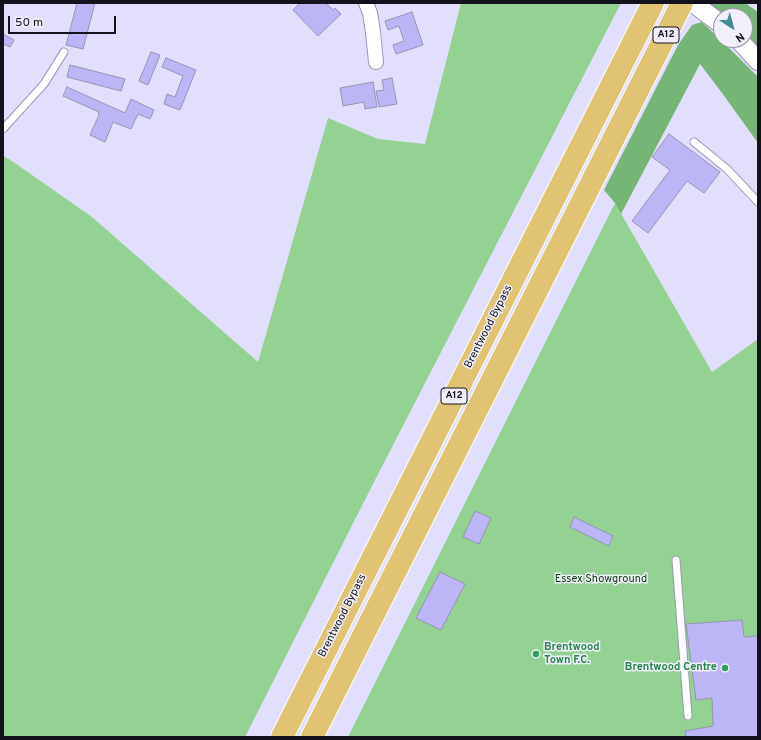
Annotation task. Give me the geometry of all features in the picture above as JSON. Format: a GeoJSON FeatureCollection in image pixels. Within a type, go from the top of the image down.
{"type":"FeatureCollection","features":[{"type":"Feature","properties":{"kind":"highway","name":"Brentwood Bypass"},"geometry":{"type":"LineString","coordinates":[[282,737],[653,3]]}},
{"type":"Feature","properties":{"kind":"highway","name":"A12"},"geometry":{"type":"LineString","coordinates":[[312,737],[682,3]]}},
{"type":"Feature","properties":{"kind":"street"},"geometry":{"type":"LineString","coordinates":[[366,3],[370,12],[376,62]]}},
{"type":"Feature","properties":{"kind":"street"},"geometry":{"type":"LineString","coordinates":[[693,3],[713,18]]}},
{"type":"Feature","properties":{"kind":"street"},"geometry":{"type":"LineString","coordinates":[[746,48],[758,61]]}},
{"type":"Feature","properties":{"kind":"lane"},"geometry":{"type":"LineString","coordinates":[[3,129],[44,84],[64,52]]}},
{"type":"Feature","properties":{"kind":"lane"},"geometry":{"type":"LineString","coordinates":[[694,142],[727,169],[758,202]]}},
{"type":"Feature","properties":{"kind":"lane"},"geometry":{"type":"LineString","coordinates":[[676,560],[688,716]]}},
{"type":"Feature","properties":{"kind":"green space"},"geometry":{"type":"Polygon","coordinates":[[[461,3],[621,3],[375,480],[245,737],[3,737],[3,156],[92,217],[258,362],[328,118],[378,139],[425,144],[461,3]]]}},
{"type":"Feature","properties":{"kind":"green space"},"geometry":{"type":"Polygon","coordinates":[[[709,3],[745,3],[752,8],[714,8],[709,3]]]}},
{"type":"Feature","properties":{"kind":"green space"},"geometry":{"type":"Polygon","coordinates":[[[753,9],[758,12],[758,48],[753,43],[753,9]]]}},
{"type":"Feature","properties":{"kind":"green space"},"geometry":{"type":"Polygon","coordinates":[[[702,22],[713,33],[713,48],[729,48],[758,77],[758,143],[700,64],[621,214],[615,203],[604,190],[678,45],[692,25],[702,22]]]}},
{"type":"Feature","properties":{"kind":"green space","name":"Essex Showground"},"geometry":{"type":"Polygon","coordinates":[[[615,203],[712,372],[758,339],[758,737],[348,737],[615,203]]]}},
{"type":"Feature","properties":{"kind":"building"},"geometry":{"type":"Polygon","coordinates":[[[77,3],[95,3],[83,49],[66,45],[77,3]]]}},
{"type":"Feature","properties":{"kind":"building"},"geometry":{"type":"Polygon","coordinates":[[[300,3],[326,3],[333,10],[335,8],[341,14],[318,36],[293,10],[300,3]]]}},
{"type":"Feature","properties":{"kind":"building"},"geometry":{"type":"Polygon","coordinates":[[[412,12],[423,45],[396,54],[393,45],[404,41],[399,26],[388,30],[385,21],[412,12]]]}},
{"type":"Feature","properties":{"kind":"building"},"geometry":{"type":"Polygon","coordinates":[[[3,34],[14,40],[10,47],[3,44],[3,34]]]}},
{"type":"Feature","properties":{"kind":"building"},"geometry":{"type":"Polygon","coordinates":[[[151,52],[160,55],[148,85],[139,81],[151,52]]]}},
{"type":"Feature","properties":{"kind":"building"},"geometry":{"type":"Polygon","coordinates":[[[166,58],[196,70],[180,110],[164,104],[167,94],[175,97],[183,76],[162,67],[166,58]]]}},
{"type":"Feature","properties":{"kind":"building"},"geometry":{"type":"Polygon","coordinates":[[[70,65],[125,79],[121,91],[67,77],[70,65]]]}},
{"type":"Feature","properties":{"kind":"building"},"geometry":{"type":"Polygon","coordinates":[[[392,78],[397,104],[379,107],[376,91],[384,90],[382,80],[392,78]]]}},
{"type":"Feature","properties":{"kind":"building"},"geometry":{"type":"Polygon","coordinates":[[[373,82],[377,107],[365,109],[364,102],[343,106],[340,88],[373,82]]]}},
{"type":"Feature","properties":{"kind":"building"},"geometry":{"type":"Polygon","coordinates":[[[67,87],[125,113],[131,99],[154,110],[150,119],[138,114],[131,129],[113,122],[105,142],[90,135],[99,112],[63,96],[67,87]]]}},
{"type":"Feature","properties":{"kind":"building"},"geometry":{"type":"Polygon","coordinates":[[[669,134],[720,172],[704,193],[687,181],[648,233],[632,221],[670,170],[652,157],[669,134]]]}},
{"type":"Feature","properties":{"kind":"building"},"geometry":{"type":"Polygon","coordinates":[[[475,511],[491,518],[479,544],[463,537],[475,511]]]}},
{"type":"Feature","properties":{"kind":"building"},"geometry":{"type":"Polygon","coordinates":[[[574,517],[613,536],[609,546],[570,527],[574,517]]]}},
{"type":"Feature","properties":{"kind":"building"},"geometry":{"type":"Polygon","coordinates":[[[440,572],[465,584],[441,630],[416,618],[440,572]]]}},
{"type":"Feature","properties":{"kind":"building","name":"Brentwood Centre"},"geometry":{"type":"Polygon","coordinates":[[[742,620],[744,637],[758,636],[758,737],[686,737],[685,731],[713,726],[712,698],[696,700],[686,624],[742,620]]]}},
{"type":"Feature","properties":{"kind":"place","name":"Brentwood Town F.C."},"geometry":{"type":"Point","coordinates":[536,654]}},
{"type":"Feature","properties":{"kind":"place","name":"Brentwood Centre"},"geometry":{"type":"Point","coordinates":[725,668]}}]}
